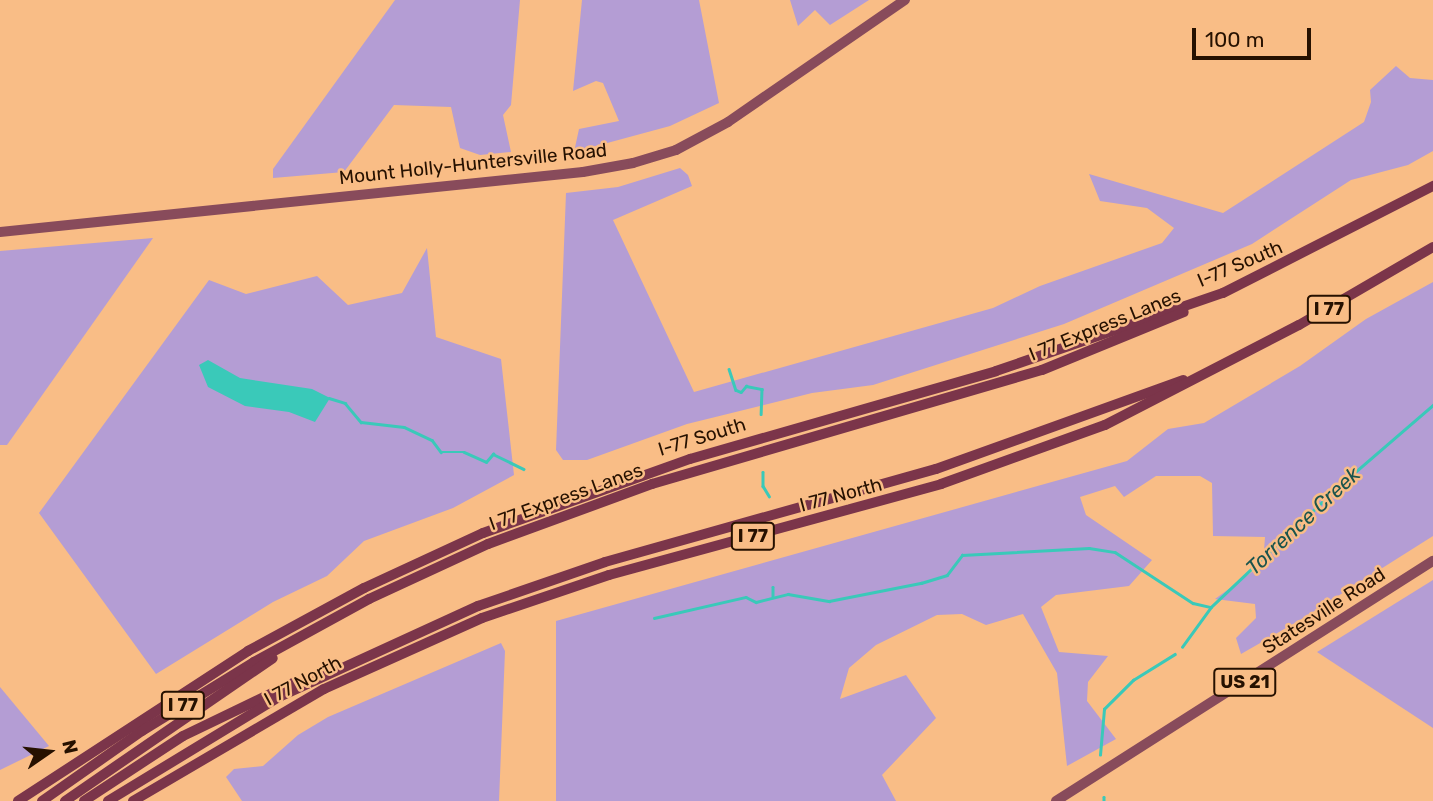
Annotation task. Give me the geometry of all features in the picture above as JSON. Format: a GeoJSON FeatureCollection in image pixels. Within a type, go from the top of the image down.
{"type":"FeatureCollection","features":[{"type":"Feature","properties":{"kind":"highway","name":"I-77 South"},"geometry":{"type":"LineString","coordinates":[[18,801],[248,651],[364,588],[483,533],[690,459],[986,374],[1223,293],[1433,186]]}},
{"type":"Feature","properties":{"kind":"highway","name":"I 77 North"},"geometry":{"type":"LineString","coordinates":[[133,801],[286,710],[442,634],[609,575],[982,471],[1105,425],[1337,304],[1433,247]]}},
{"type":"Feature","properties":{"kind":"highway","name":"I 77 Express Lanes"},"geometry":{"type":"LineString","coordinates":[[42,801],[179,707],[331,620],[448,562],[569,512],[693,471],[1042,370],[1125,340],[1223,293]]}},
{"type":"Feature","properties":{"kind":"highway","name":"I 77"},"geometry":{"type":"LineString","coordinates":[[107,801],[240,718],[357,657],[550,580],[936,470],[1222,365]]}},
{"type":"Feature","properties":{"kind":"highway"},"geometry":{"type":"LineString","coordinates":[[65,801],[331,620]]}},
{"type":"Feature","properties":{"kind":"highway"},"geometry":{"type":"LineString","coordinates":[[84,801],[208,723],[357,657]]}},
{"type":"Feature","properties":{"kind":"main road","name":"Mount Holly-Huntersville Road"},"geometry":{"type":"LineString","coordinates":[[0,232],[583,172],[633,163],[676,150],[728,122],[905,0]]}},
{"type":"Feature","properties":{"kind":"main road","name":"Statesville Road"},"geometry":{"type":"LineString","coordinates":[[1056,801],[1433,561]]}},
{"type":"Feature","properties":{"kind":"shaded area"},"geometry":{"type":"Polygon","coordinates":[[[395,0],[520,0],[511,105],[503,115],[511,152],[480,155],[460,148],[451,107],[394,105],[344,172],[273,178],[273,169],[395,0]]]}},
{"type":"Feature","properties":{"kind":"shaded area"},"geometry":{"type":"Polygon","coordinates":[[[582,0],[699,0],[719,103],[670,126],[574,152],[579,129],[619,121],[603,83],[596,81],[573,91],[582,0]]]}},
{"type":"Feature","properties":{"kind":"shaded area"},"geometry":{"type":"Polygon","coordinates":[[[790,0],[869,0],[830,25],[815,10],[798,26],[790,0]]]}},
{"type":"Feature","properties":{"kind":"shaded area"},"geometry":{"type":"Polygon","coordinates":[[[1396,66],[1410,78],[1433,80],[1433,151],[1408,165],[1351,180],[1252,244],[1064,324],[873,385],[812,393],[687,424],[587,460],[563,460],[556,450],[566,193],[618,187],[680,168],[688,175],[692,186],[613,220],[694,392],[993,308],[1040,286],[1162,243],[1174,228],[1147,208],[1100,201],[1089,174],[1223,213],[1364,122],[1371,102],[1370,90],[1396,66]]]}},
{"type":"Feature","properties":{"kind":"shaded area"},"geometry":{"type":"Polygon","coordinates":[[[153,238],[7,445],[0,445],[0,251],[153,238]]]}},
{"type":"Feature","properties":{"kind":"shaded area"},"geometry":{"type":"Polygon","coordinates":[[[427,248],[436,337],[501,359],[514,475],[453,508],[364,541],[327,576],[273,602],[156,674],[39,513],[209,280],[246,294],[317,276],[348,305],[402,293],[427,248]]]}},
{"type":"Feature","properties":{"kind":"shaded area"},"geometry":{"type":"Polygon","coordinates":[[[1433,282],[1433,536],[1300,620],[1241,654],[1236,638],[1256,618],[1255,604],[1215,599],[1263,564],[1265,537],[1213,536],[1212,483],[1200,476],[1156,476],[1124,497],[1115,486],[1080,497],[1086,515],[1152,560],[1129,586],[1056,595],[1041,607],[1059,652],[1108,656],[1088,682],[1087,701],[1116,739],[1067,766],[1057,673],[1023,614],[986,625],[962,614],[937,615],[876,645],[849,668],[840,699],[906,675],[936,718],[882,775],[896,801],[556,801],[556,621],[1127,461],[1168,429],[1204,423],[1300,366],[1366,319],[1433,282]]]}},
{"type":"Feature","properties":{"kind":"shaded area"},"geometry":{"type":"Polygon","coordinates":[[[1433,580],[1433,728],[1317,652],[1433,580]]]}},
{"type":"Feature","properties":{"kind":"shaded area"},"geometry":{"type":"Polygon","coordinates":[[[501,643],[505,651],[499,801],[242,801],[226,777],[234,769],[263,766],[298,735],[328,717],[501,643]]]}},
{"type":"Feature","properties":{"kind":"shaded area"},"geometry":{"type":"Polygon","coordinates":[[[0,687],[49,746],[0,770],[0,687]]]}},
{"type":"Feature","properties":{"kind":"water"},"geometry":{"type":"Polygon","coordinates":[[[208,360],[240,378],[312,389],[330,398],[315,422],[289,412],[245,406],[208,387],[199,365],[208,360]]]}},
{"type":"Feature","properties":{"kind":"waterway"},"geometry":{"type":"LineString","coordinates":[[729,369],[736,390],[741,392],[746,386],[762,389],[761,414]]}},
{"type":"Feature","properties":{"kind":"waterway"},"geometry":{"type":"LineString","coordinates":[[329,398],[345,403],[361,422],[404,427],[432,440],[441,452],[464,452],[486,462],[493,454],[524,469]]}},
{"type":"Feature","properties":{"kind":"waterway","name":"Torrence Creek"},"geometry":{"type":"LineString","coordinates":[[1182,647],[1211,607],[1339,486],[1433,405]]}},
{"type":"Feature","properties":{"kind":"waterway"},"geometry":{"type":"LineString","coordinates":[[763,472],[763,486],[769,496]]}},
{"type":"Feature","properties":{"kind":"waterway"},"geometry":{"type":"LineString","coordinates":[[654,618],[746,597],[756,602],[788,594],[829,601],[921,583],[947,575],[962,555],[1089,548],[1115,552],[1193,603],[1211,607]]}},
{"type":"Feature","properties":{"kind":"waterway"},"geometry":{"type":"LineString","coordinates":[[773,587],[773,596]]}},
{"type":"Feature","properties":{"kind":"waterway","name":"Torrence Creek"},"geometry":{"type":"LineString","coordinates":[[1100,755],[1104,709],[1133,680],[1175,654]]}}]}
